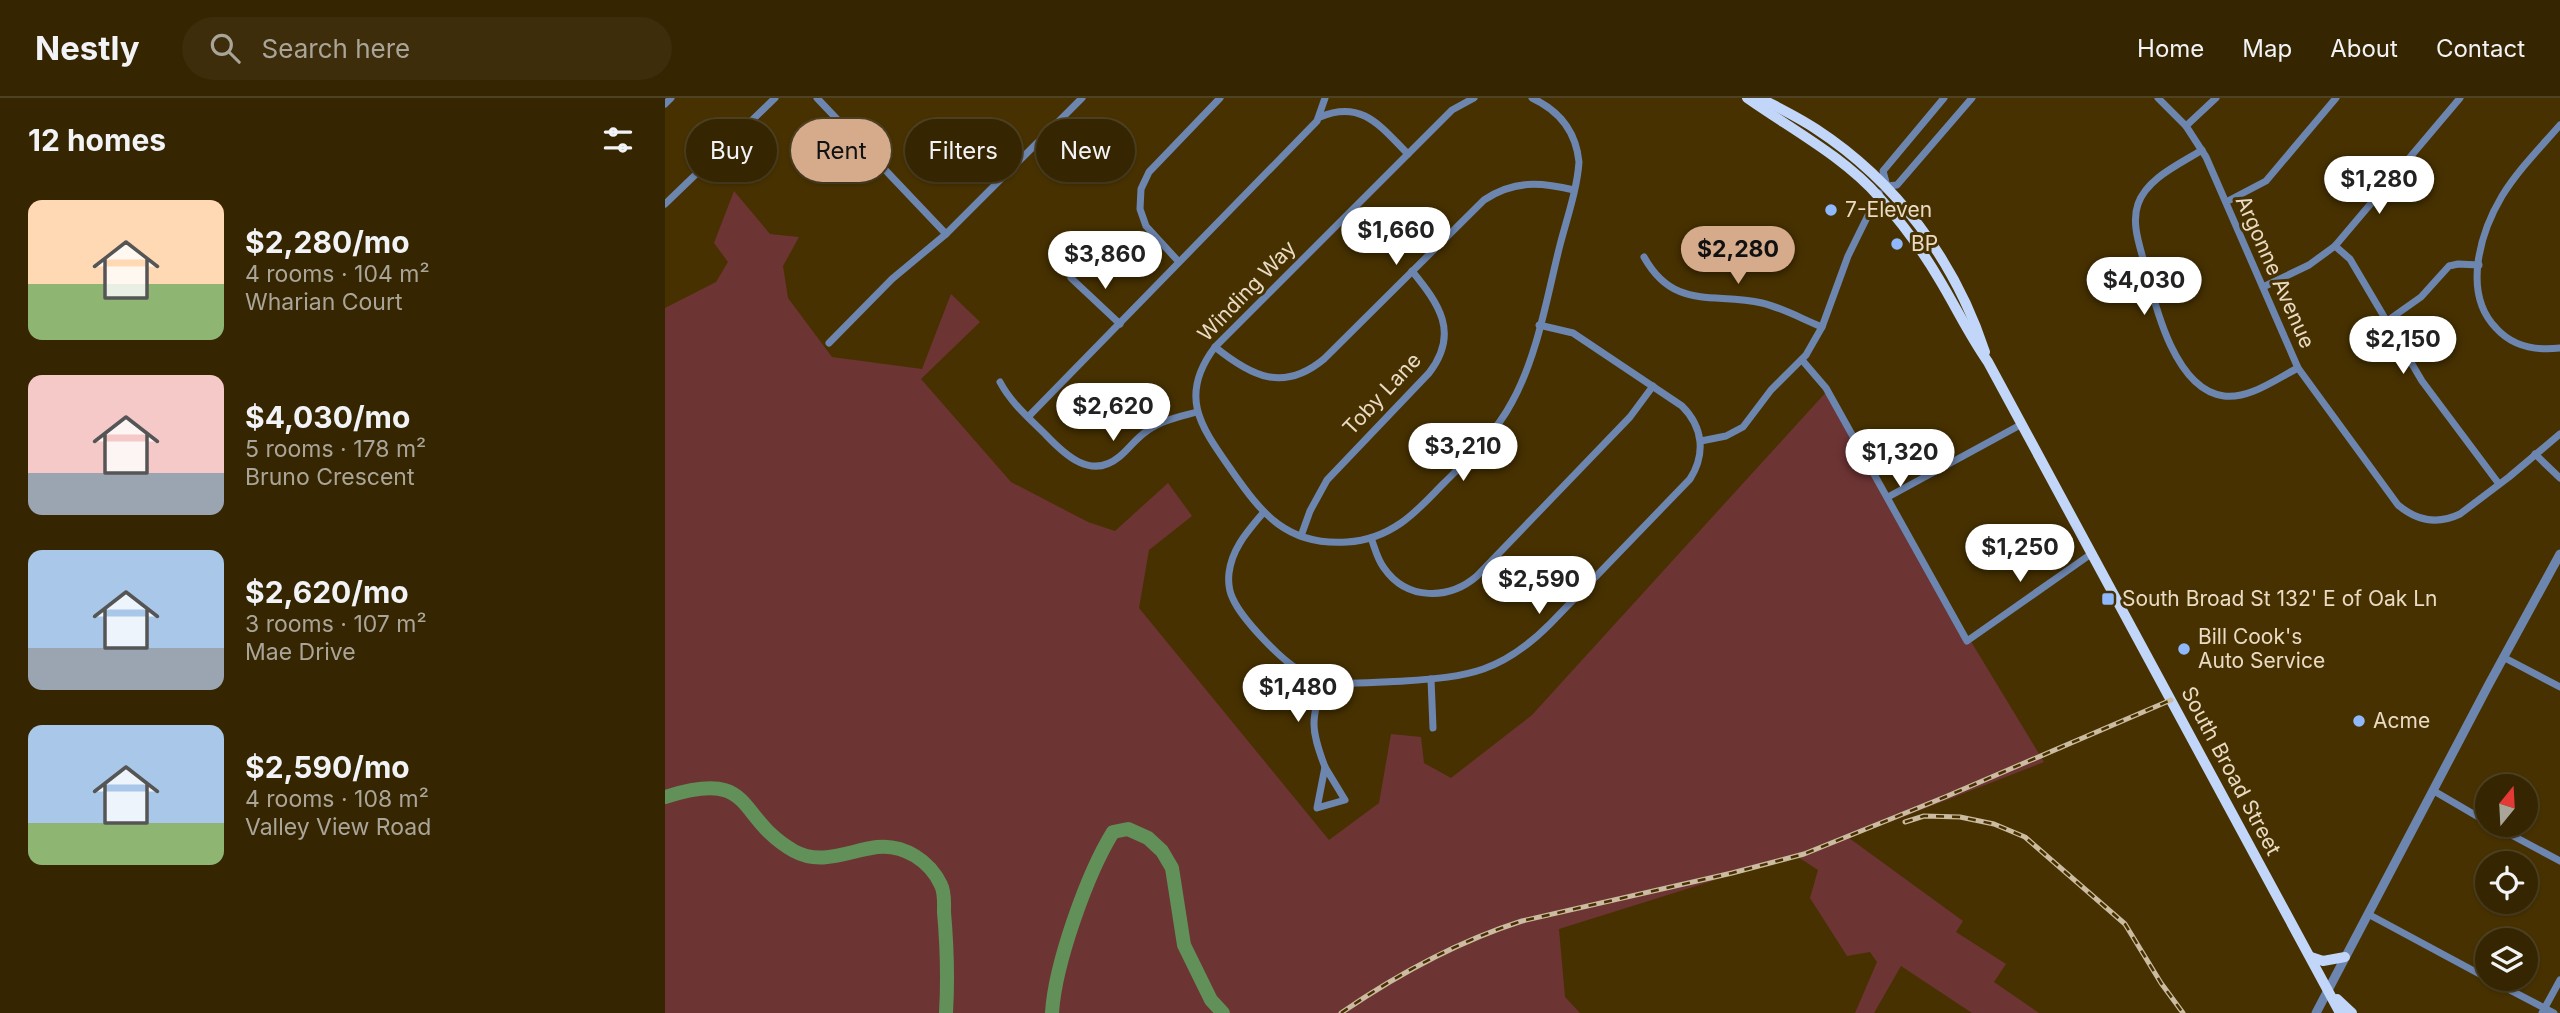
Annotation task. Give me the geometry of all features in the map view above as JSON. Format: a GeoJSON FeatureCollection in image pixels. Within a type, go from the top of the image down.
{"type":"FeatureCollection","features":[{"type":"Feature","properties":{"kind":"main road","name":"South Broad Street"},"geometry":{"type":"LineString","coordinates":[[1747,98],[1835,159],[1877,195],[1917,244],[1941,281],[1969,336],[1988,362],[2022,424],[2340,1013]]}},
{"type":"Feature","properties":{"kind":"main road","name":"South Broad Street"},"geometry":{"type":"LineString","coordinates":[[1760,98],[1816,129],[1845,149],[1887,186],[1948,268],[1961,291],[1988,362]]}},
{"type":"Feature","properties":{"kind":"main road"},"geometry":{"type":"LineString","coordinates":[[1941,281],[1948,268]]}},
{"type":"Feature","properties":{"kind":"main road"},"geometry":{"type":"LineString","coordinates":[[1949,297],[1961,291]]}},
{"type":"Feature","properties":{"kind":"main road"},"geometry":{"type":"LineString","coordinates":[[2311,957],[2323,961],[2345,957]]}},
{"type":"Feature","properties":{"kind":"main road"},"geometry":{"type":"LineString","coordinates":[[2328,989],[2352,1013]]}},
{"type":"Feature","properties":{"kind":"street"},"geometry":{"type":"LineString","coordinates":[[665,104],[671,98]]}},
{"type":"Feature","properties":{"kind":"street"},"geometry":{"type":"LineString","coordinates":[[665,204],[775,98]]}},
{"type":"Feature","properties":{"kind":"street"},"geometry":{"type":"LineString","coordinates":[[817,98],[946,234]]}},
{"type":"Feature","properties":{"kind":"street"},"geometry":{"type":"LineString","coordinates":[[829,343],[892,279],[946,234],[1082,98]]}},
{"type":"Feature","properties":{"kind":"street"},"geometry":{"type":"LineString","coordinates":[[1179,262],[1146,226],[1140,209],[1141,189],[1149,172],[1220,98]]}},
{"type":"Feature","properties":{"kind":"street"},"geometry":{"type":"LineString","coordinates":[[1320,118],[1325,98]]}},
{"type":"Feature","properties":{"kind":"street","name":"Winding Way"},"geometry":{"type":"LineString","coordinates":[[1473,98],[1452,110],[1408,153],[1215,347],[1203,366],[1196,399],[1203,430],[1263,513],[1301,536],[1332,542],[1371,538],[1389,531],[1413,514],[1489,437],[1520,386],[1539,325],[1579,162],[1576,142],[1564,120],[1549,102],[1532,98]]}},
{"type":"Feature","properties":{"kind":"street"},"geometry":{"type":"LineString","coordinates":[[1887,186],[1883,171],[1944,98]]}},
{"type":"Feature","properties":{"kind":"street"},"geometry":{"type":"LineString","coordinates":[[1701,441],[1726,436],[1743,427],[1770,390],[1802,360],[1822,327],[1848,256],[1877,195],[1887,186],[1897,185],[1972,98]]}},
{"type":"Feature","properties":{"kind":"street","name":"Argonne Avenue"},"geometry":{"type":"LineString","coordinates":[[2158,98],[2186,125],[2202,150],[2298,368],[2398,505],[2412,516],[2433,521],[2451,518],[2499,484],[2560,434]]}},
{"type":"Feature","properties":{"kind":"street"},"geometry":{"type":"LineString","coordinates":[[2186,125],[2216,98]]}},
{"type":"Feature","properties":{"kind":"street"},"geometry":{"type":"LineString","coordinates":[[2225,202],[2266,181],[2336,98]]}},
{"type":"Feature","properties":{"kind":"street"},"geometry":{"type":"LineString","coordinates":[[2263,287],[2309,265],[2336,246],[2460,98]]}},
{"type":"Feature","properties":{"kind":"street"},"geometry":{"type":"LineString","coordinates":[[1028,417],[1320,118],[1348,111],[1367,116],[1377,122],[1408,153]]}},
{"type":"Feature","properties":{"kind":"street"},"geometry":{"type":"LineString","coordinates":[[2560,125],[2503,196],[2487,228],[2477,283],[2485,314],[2498,332],[2527,347],[2560,348]]}},
{"type":"Feature","properties":{"kind":"street"},"geometry":{"type":"LineString","coordinates":[[2202,150],[2148,187],[2138,204],[2136,232],[2161,325],[2177,356],[2189,372],[2200,385],[2217,394],[2242,395],[2298,368]]}},
{"type":"Feature","properties":{"kind":"street"},"geometry":{"type":"LineString","coordinates":[[1215,347],[1239,366],[1256,375],[1282,378],[1305,372],[1324,359],[1484,200],[1518,184],[1531,183],[1574,190]]}},
{"type":"Feature","properties":{"kind":"street"},"geometry":{"type":"LineString","coordinates":[[2336,246],[2350,259],[2422,381],[2499,484]]}},
{"type":"Feature","properties":{"kind":"street"},"geometry":{"type":"LineString","coordinates":[[1644,257],[1653,274],[1688,294],[1715,300],[1760,303],[1822,327]]}},
{"type":"Feature","properties":{"kind":"street"},"geometry":{"type":"LineString","coordinates":[[2387,321],[2421,297],[2449,266],[2479,265]]}},
{"type":"Feature","properties":{"kind":"street","name":"Toby Lane"},"geometry":{"type":"LineString","coordinates":[[1301,536],[1310,511],[1327,480],[1429,373],[1441,352],[1444,331],[1440,309],[1412,271]]}},
{"type":"Feature","properties":{"kind":"street"},"geometry":{"type":"LineString","coordinates":[[1071,278],[1120,324]]}},
{"type":"Feature","properties":{"kind":"street"},"geometry":{"type":"LineString","coordinates":[[1263,513],[1236,550],[1229,572],[1230,593],[1239,610],[1279,655],[1301,671],[1324,680],[1353,684],[1455,678],[1486,669],[1511,656],[1542,632],[1690,479],[1699,461],[1701,441],[1699,430],[1689,413],[1653,386],[1573,333],[1539,325]]}},
{"type":"Feature","properties":{"kind":"street"},"geometry":{"type":"LineString","coordinates":[[1802,360],[1826,388],[1967,640],[2091,554]]}},
{"type":"Feature","properties":{"kind":"street"},"geometry":{"type":"LineString","coordinates":[[1000,382],[1013,401],[1068,457],[1076,462],[1094,466],[1118,458],[1143,433],[1158,424],[1197,412]]}},
{"type":"Feature","properties":{"kind":"street"},"geometry":{"type":"LineString","coordinates":[[1371,538],[1384,568],[1398,583],[1408,588],[1439,594],[1468,584],[1630,417],[1653,386]]}},
{"type":"Feature","properties":{"kind":"street"},"geometry":{"type":"LineString","coordinates":[[1888,497],[2022,424]]}},
{"type":"Feature","properties":{"kind":"street"},"geometry":{"type":"LineString","coordinates":[[2535,454],[2560,478]]}},
{"type":"Feature","properties":{"kind":"street"},"geometry":{"type":"LineString","coordinates":[[2316,1013],[2560,554]]}},
{"type":"Feature","properties":{"kind":"street"},"geometry":{"type":"LineString","coordinates":[[2503,657],[2560,687]]}},
{"type":"Feature","properties":{"kind":"street"},"geometry":{"type":"LineString","coordinates":[[1431,679],[1433,728]]}},
{"type":"Feature","properties":{"kind":"street"},"geometry":{"type":"LineString","coordinates":[[1324,680],[1312,727],[1325,767],[1345,800],[1317,808],[1325,767]]}},
{"type":"Feature","properties":{"kind":"street"},"geometry":{"type":"LineString","coordinates":[[2434,791],[2475,815]]}},
{"type":"Feature","properties":{"kind":"street"},"geometry":{"type":"LineString","coordinates":[[2515,837],[2560,861]]}},
{"type":"Feature","properties":{"kind":"street"},"geometry":{"type":"LineString","coordinates":[[2368,914],[2475,972]]}},
{"type":"Feature","properties":{"kind":"street"},"geometry":{"type":"LineString","coordinates":[[2543,1011],[2560,980]]}},
{"type":"Feature","properties":{"kind":"street"},"geometry":{"type":"LineString","coordinates":[[2509,991],[2543,1011],[2554,1013]]}},
{"type":"Feature","properties":{"kind":"shaded area"},"geometry":{"type":"Polygon","coordinates":[[[734,191],[770,234],[799,237],[783,266],[788,298],[832,357],[922,369],[951,294],[980,322],[921,379],[1011,482],[1088,522],[1115,531],[1168,483],[1192,516],[1149,550],[1139,608],[1329,840],[1379,803],[1391,734],[1421,737],[1424,763],[1451,778],[1532,715],[1828,390],[1944,597],[2044,762],[1849,838],[1963,921],[1956,932],[2006,964],[1994,982],[2039,1013],[1972,1013],[1901,966],[1874,1013],[1855,1013],[1877,962],[1870,952],[1847,956],[1810,898],[1818,870],[1795,855],[1559,929],[1565,997],[1580,1013],[665,1013],[665,308],[716,282],[728,262],[714,243],[734,191]]]}},
{"type":"Feature","properties":{"kind":"waterway"},"geometry":{"type":"LineString","coordinates":[[665,797],[716,788],[730,792],[741,800],[775,838],[804,855],[835,856],[887,847],[906,851],[923,862],[936,876],[944,895],[946,1013]]}},
{"type":"Feature","properties":{"kind":"waterway"},"geometry":{"type":"LineString","coordinates":[[1052,1013],[1059,970],[1083,895],[1113,832],[1128,829],[1148,838],[1162,851],[1172,868],[1184,945],[1211,1000],[1223,1013]]}},
{"type":"Feature","properties":{"kind":"railway"},"geometry":{"type":"LineString","coordinates":[[1341,1013],[1428,960],[1498,929],[1804,854],[2171,700]]}},
{"type":"Feature","properties":{"kind":"railway"},"geometry":{"type":"LineString","coordinates":[[1905,822],[1924,816],[1960,817],[1994,824],[2025,837],[2125,924],[2183,1013]]}},
{"type":"Feature","properties":{"kind":"place","name":"7-Eleven"},"geometry":{"type":"Point","coordinates":[1831,210]}},
{"type":"Feature","properties":{"kind":"place","name":"BP"},"geometry":{"type":"Point","coordinates":[1897,244]}},
{"type":"Feature","properties":{"kind":"place","name":"South Broad St 132' E of Oak Ln"},"geometry":{"type":"Point","coordinates":[2108,599]}},
{"type":"Feature","properties":{"kind":"place","name":"Bill Cook's Auto Service"},"geometry":{"type":"Point","coordinates":[2184,649]}},
{"type":"Feature","properties":{"kind":"place","name":"Acme"},"geometry":{"type":"Point","coordinates":[2359,721]}}]}
